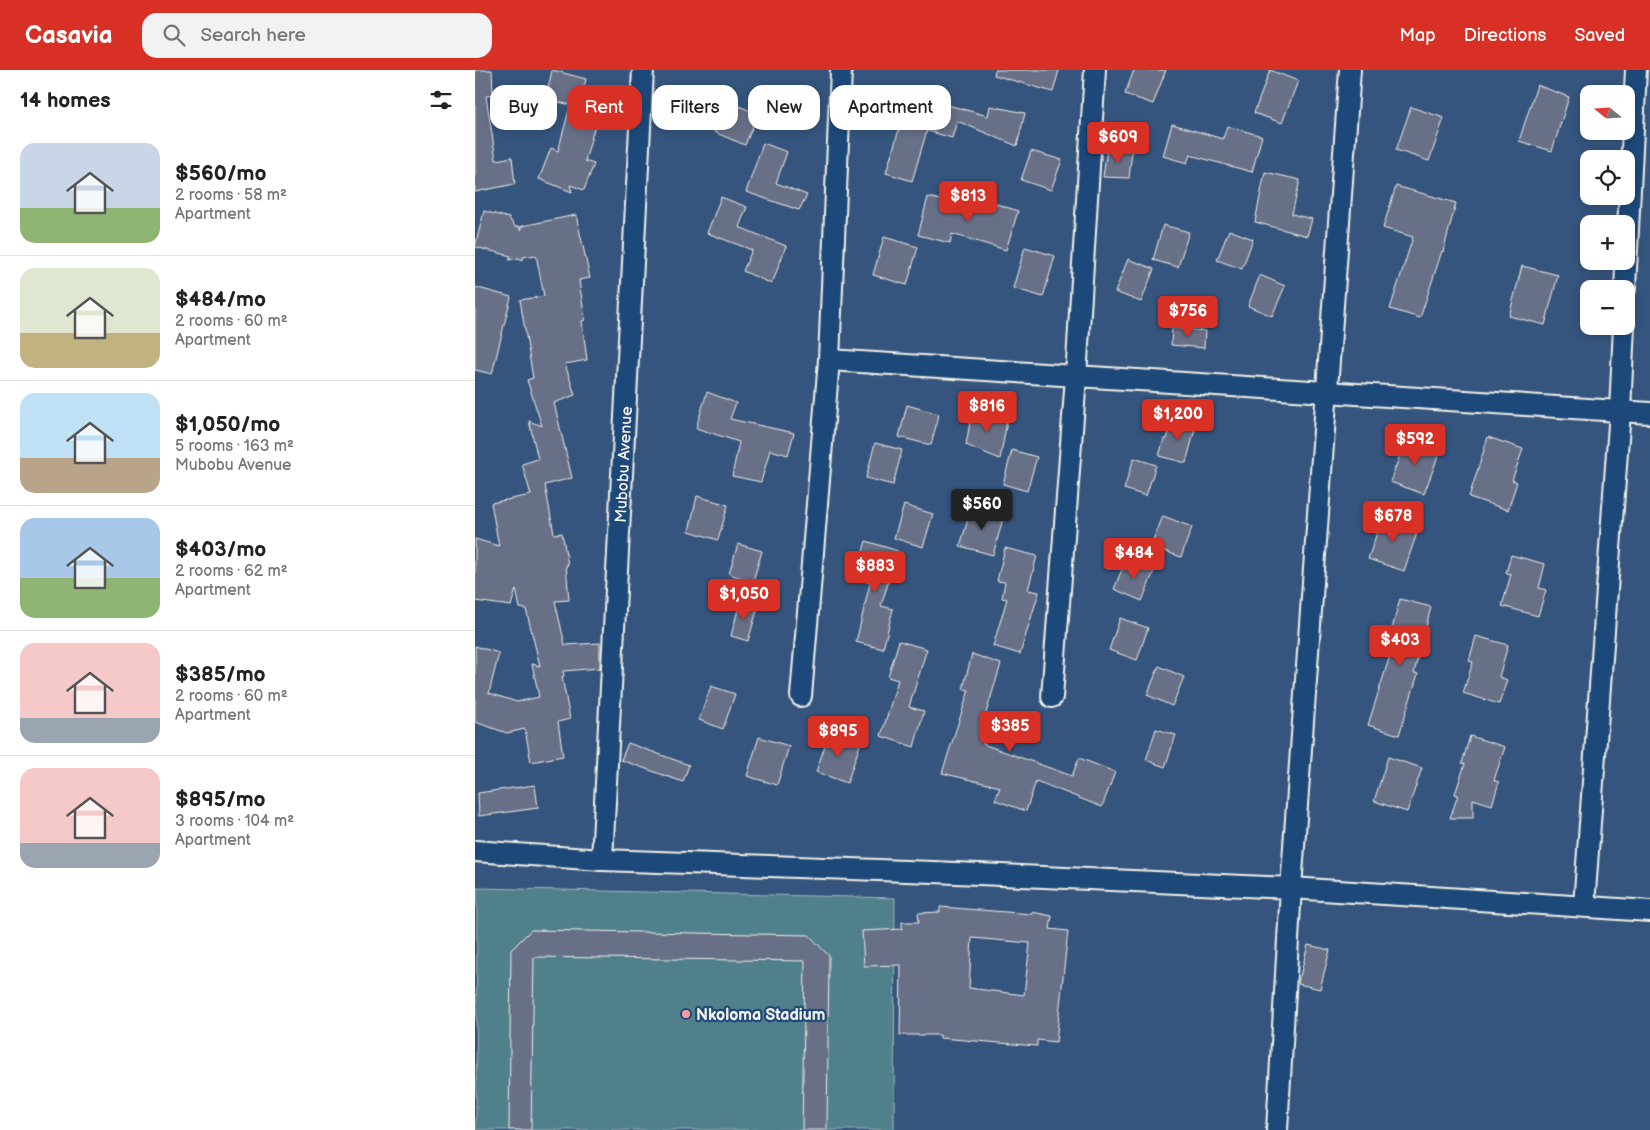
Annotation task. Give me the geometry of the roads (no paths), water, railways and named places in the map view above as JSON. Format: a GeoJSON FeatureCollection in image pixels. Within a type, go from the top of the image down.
{"type":"FeatureCollection","features":[{"type":"Feature","properties":{"kind":"street","name":"Mubobu Avenue"},"geometry":{"type":"LineString","coordinates":[[602,860],[643,70]]}},
{"type":"Feature","properties":{"kind":"street"},"geometry":{"type":"LineString","coordinates":[[801,696],[829,360],[841,70]]}},
{"type":"Feature","properties":{"kind":"street"},"geometry":{"type":"LineString","coordinates":[[1052,698],[1076,377],[1095,70]]}},
{"type":"Feature","properties":{"kind":"street"},"geometry":{"type":"LineString","coordinates":[[1277,1130],[1291,888],[1350,70]]}},
{"type":"Feature","properties":{"kind":"street"},"geometry":{"type":"LineString","coordinates":[[1625,280],[1636,70]]}},
{"type":"Feature","properties":{"kind":"street"},"geometry":{"type":"LineString","coordinates":[[1584,906],[1620,411],[1624,335]]}},
{"type":"Feature","properties":{"kind":"street"},"geometry":{"type":"LineString","coordinates":[[829,360],[1650,413]]}},
{"type":"Feature","properties":{"kind":"street"},"geometry":{"type":"LineString","coordinates":[[475,851],[602,860],[1291,888],[1650,911]]}},
{"type":"Feature","properties":{"kind":"place","name":"Nkoloma Stadium"},"geometry":{"type":"Point","coordinates":[686,1014]}}]}
